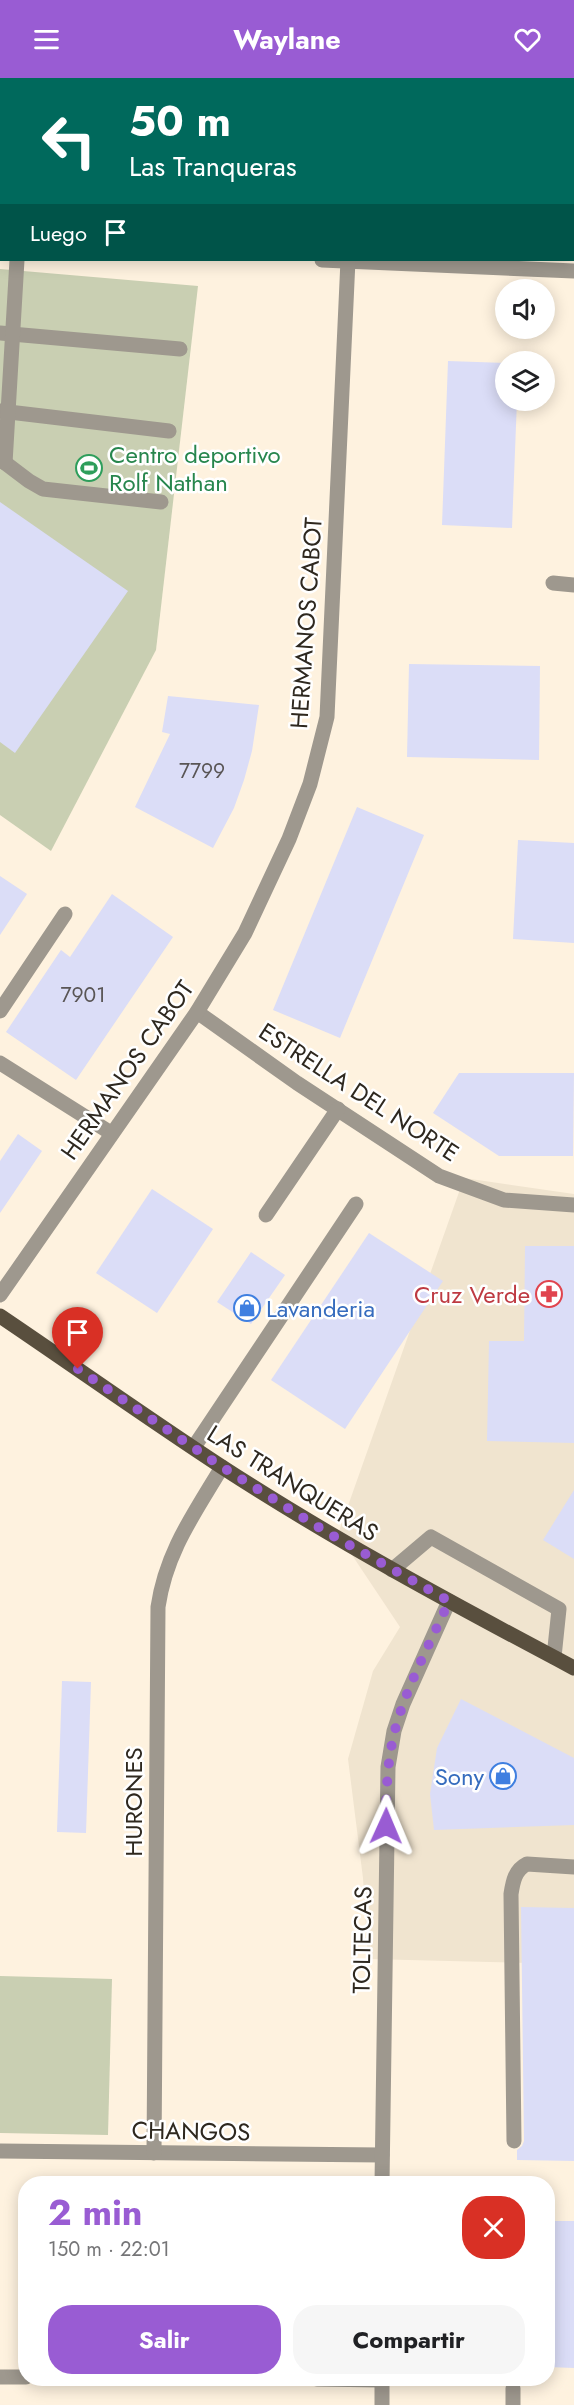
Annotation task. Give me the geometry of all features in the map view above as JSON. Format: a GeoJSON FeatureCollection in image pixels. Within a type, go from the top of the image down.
{"type":"FeatureCollection","features":[{"type":"Feature","properties":{"kind":"main road","name":"LAS TRANQUERAS"},"geometry":{"type":"LineString","coordinates":[[0,1316],[222,1467],[392,1570],[574,1668]]}},
{"type":"Feature","properties":{"kind":"street"},"geometry":{"type":"LineString","coordinates":[[17,261],[6,334],[2,461],[43,489],[161,502]]}},
{"type":"Feature","properties":{"kind":"street","name":"HERMANOS CABOT"},"geometry":{"type":"LineString","coordinates":[[0,1295],[197,1012],[245,933],[289,839],[310,784],[327,717],[348,261]]}},
{"type":"Feature","properties":{"kind":"street"},"geometry":{"type":"LineString","coordinates":[[369,261],[574,271]]}},
{"type":"Feature","properties":{"kind":"street"},"geometry":{"type":"LineString","coordinates":[[6,334],[180,349]]}},
{"type":"Feature","properties":{"kind":"street"},"geometry":{"type":"LineString","coordinates":[[4,411],[169,431]]}},
{"type":"Feature","properties":{"kind":"street"},"geometry":{"type":"LineString","coordinates":[[553,583],[574,585]]}},
{"type":"Feature","properties":{"kind":"street"},"geometry":{"type":"LineString","coordinates":[[0,1011],[65,914]]}},
{"type":"Feature","properties":{"kind":"street","name":"ESTRELLA DEL NORTE"},"geometry":{"type":"LineString","coordinates":[[197,1012],[439,1176],[504,1200],[574,1205]]}},
{"type":"Feature","properties":{"kind":"street"},"geometry":{"type":"LineString","coordinates":[[0,1063],[111,1133]]}},
{"type":"Feature","properties":{"kind":"street"},"geometry":{"type":"LineString","coordinates":[[266,1215],[338,1109]]}},
{"type":"Feature","properties":{"kind":"street"},"geometry":{"type":"LineString","coordinates":[[194,1447],[356,1204]]}},
{"type":"Feature","properties":{"kind":"street","name":"HURONES"},"geometry":{"type":"LineString","coordinates":[[154,2153],[158,1607],[165,1569],[172,1551],[222,1467]]}},
{"type":"Feature","properties":{"kind":"street"},"geometry":{"type":"LineString","coordinates":[[392,1570],[431,1537],[559,1609],[554,1657]]}},
{"type":"Feature","properties":{"kind":"street","name":"TOLTECAS"},"geometry":{"type":"LineString","coordinates":[[382,2176],[388,1767],[394,1731],[403,1704],[449,1601]]}},
{"type":"Feature","properties":{"kind":"street"},"geometry":{"type":"LineString","coordinates":[[514,2141],[511,1894],[513,1882],[521,1867],[527,1864],[574,1867]]}},
{"type":"Feature","properties":{"kind":"street","name":"CHANGOS"},"geometry":{"type":"LineString","coordinates":[[0,2151],[382,2155]]}},
{"type":"Feature","properties":{"kind":"street"},"geometry":{"type":"LineString","coordinates":[[0,2377],[18,2377]]}},
{"type":"Feature","properties":{"kind":"street"},"geometry":{"type":"LineString","coordinates":[[382,2386],[382,2405]]}},
{"type":"Feature","properties":{"kind":"street"},"geometry":{"type":"LineString","coordinates":[[513,2388],[513,2405]]}},
{"type":"Feature","properties":{"kind":"shaded area"},"geometry":{"type":"Polygon","coordinates":[[[464,1178],[574,1194],[574,1964],[368,1959],[363,1878],[348,1759],[373,1671],[400,1627],[338,1534],[464,1178]]]}},
{"type":"Feature","properties":{"kind":"green space","name":"Centro deportivo Rolf Nathan"},"geometry":{"type":"Polygon","coordinates":[[[0,269],[198,286],[156,650],[51,851],[0,815],[0,269]]]}},
{"type":"Feature","properties":{"kind":"green space"},"geometry":{"type":"Polygon","coordinates":[[[0,1976],[112,1979],[108,2135],[0,2133],[0,1976]]]}},
{"type":"Feature","properties":{"kind":"building"},"geometry":{"type":"Polygon","coordinates":[[[448,361],[495,363],[495,411],[517,411],[512,528],[442,525],[448,361]]]}},
{"type":"Feature","properties":{"kind":"building"},"geometry":{"type":"Polygon","coordinates":[[[0,502],[128,591],[15,753],[0,742],[0,502]]]}},
{"type":"Feature","properties":{"kind":"building"},"geometry":{"type":"Polygon","coordinates":[[[409,664],[540,666],[539,760],[407,757],[409,664]]]}},
{"type":"Feature","properties":{"kind":"building"},"geometry":{"type":"Polygon","coordinates":[[[168,696],[259,705],[252,751],[244,780],[234,808],[213,848],[135,807],[170,734],[162,732],[168,696]]]}},
{"type":"Feature","properties":{"kind":"building"},"geometry":{"type":"Polygon","coordinates":[[[357,807],[424,835],[340,1038],[273,1010],[357,807]]]}},
{"type":"Feature","properties":{"kind":"building"},"geometry":{"type":"Polygon","coordinates":[[[518,840],[574,843],[574,943],[513,939],[518,840]]]}},
{"type":"Feature","properties":{"kind":"building"},"geometry":{"type":"Polygon","coordinates":[[[0,876],[27,894],[0,935],[0,876]]]}},
{"type":"Feature","properties":{"kind":"building"},"geometry":{"type":"Polygon","coordinates":[[[112,894],[173,937],[76,1080],[6,1032],[61,950],[70,957],[112,894]]]}},
{"type":"Feature","properties":{"kind":"building"},"geometry":{"type":"Polygon","coordinates":[[[459,1073],[574,1073],[573,1156],[499,1156],[433,1113],[459,1073]]]}},
{"type":"Feature","properties":{"kind":"building"},"geometry":{"type":"Polygon","coordinates":[[[18,1134],[42,1151],[0,1213],[0,1161],[18,1134]]]}},
{"type":"Feature","properties":{"kind":"building"},"geometry":{"type":"Polygon","coordinates":[[[152,1189],[213,1229],[157,1313],[96,1273],[152,1189]]]}},
{"type":"Feature","properties":{"kind":"building"},"geometry":{"type":"Polygon","coordinates":[[[369,1233],[443,1281],[345,1429],[271,1380],[369,1233]]]}},
{"type":"Feature","properties":{"kind":"building"},"geometry":{"type":"Polygon","coordinates":[[[525,1246],[574,1246],[574,1443],[487,1441],[489,1341],[524,1341],[525,1246]]]}},
{"type":"Feature","properties":{"kind":"building"},"geometry":{"type":"Polygon","coordinates":[[[251,1252],[285,1275],[251,1324],[217,1302],[251,1252]]]}},
{"type":"Feature","properties":{"kind":"building"},"geometry":{"type":"Polygon","coordinates":[[[574,1490],[574,1559],[543,1540],[574,1490]]]}},
{"type":"Feature","properties":{"kind":"building"},"geometry":{"type":"Polygon","coordinates":[[[62,1681],[91,1682],[86,1833],[57,1832],[62,1681]]]}},
{"type":"Feature","properties":{"kind":"building","name":"Sony"},"geometry":{"type":"Polygon","coordinates":[[[461,1699],[574,1758],[574,1825],[434,1830],[430,1794],[437,1748],[461,1699]]]}},
{"type":"Feature","properties":{"kind":"building"},"geometry":{"type":"Polygon","coordinates":[[[521,1907],[574,1908],[574,2161],[517,2160],[517,2150],[524,2141],[521,1907]]]}},
{"type":"Feature","properties":{"kind":"building"},"geometry":{"type":"Polygon","coordinates":[[[555,2221],[574,2221],[574,2368],[555,2367],[555,2221]]]}},
{"type":"Feature","properties":{"kind":"place","name":"Centro deportivo Rolf Nathan"},"geometry":{"type":"Point","coordinates":[89,468]}},
{"type":"Feature","properties":{"kind":"place","name":"Cruz Verde"},"geometry":{"type":"Point","coordinates":[549,1294]}},
{"type":"Feature","properties":{"kind":"place","name":"Lavanderia"},"geometry":{"type":"Point","coordinates":[247,1308]}},
{"type":"Feature","properties":{"kind":"place","name":"Sony"},"geometry":{"type":"Point","coordinates":[503,1776]}},
{"type":"Feature","properties":{"kind":"route"},"geometry":{"type":"LineString","coordinates":[[78,1369],[222,1467],[328,1533],[449,1601],[414,1677],[394,1731],[388,1767],[386,1826]]}}]}
